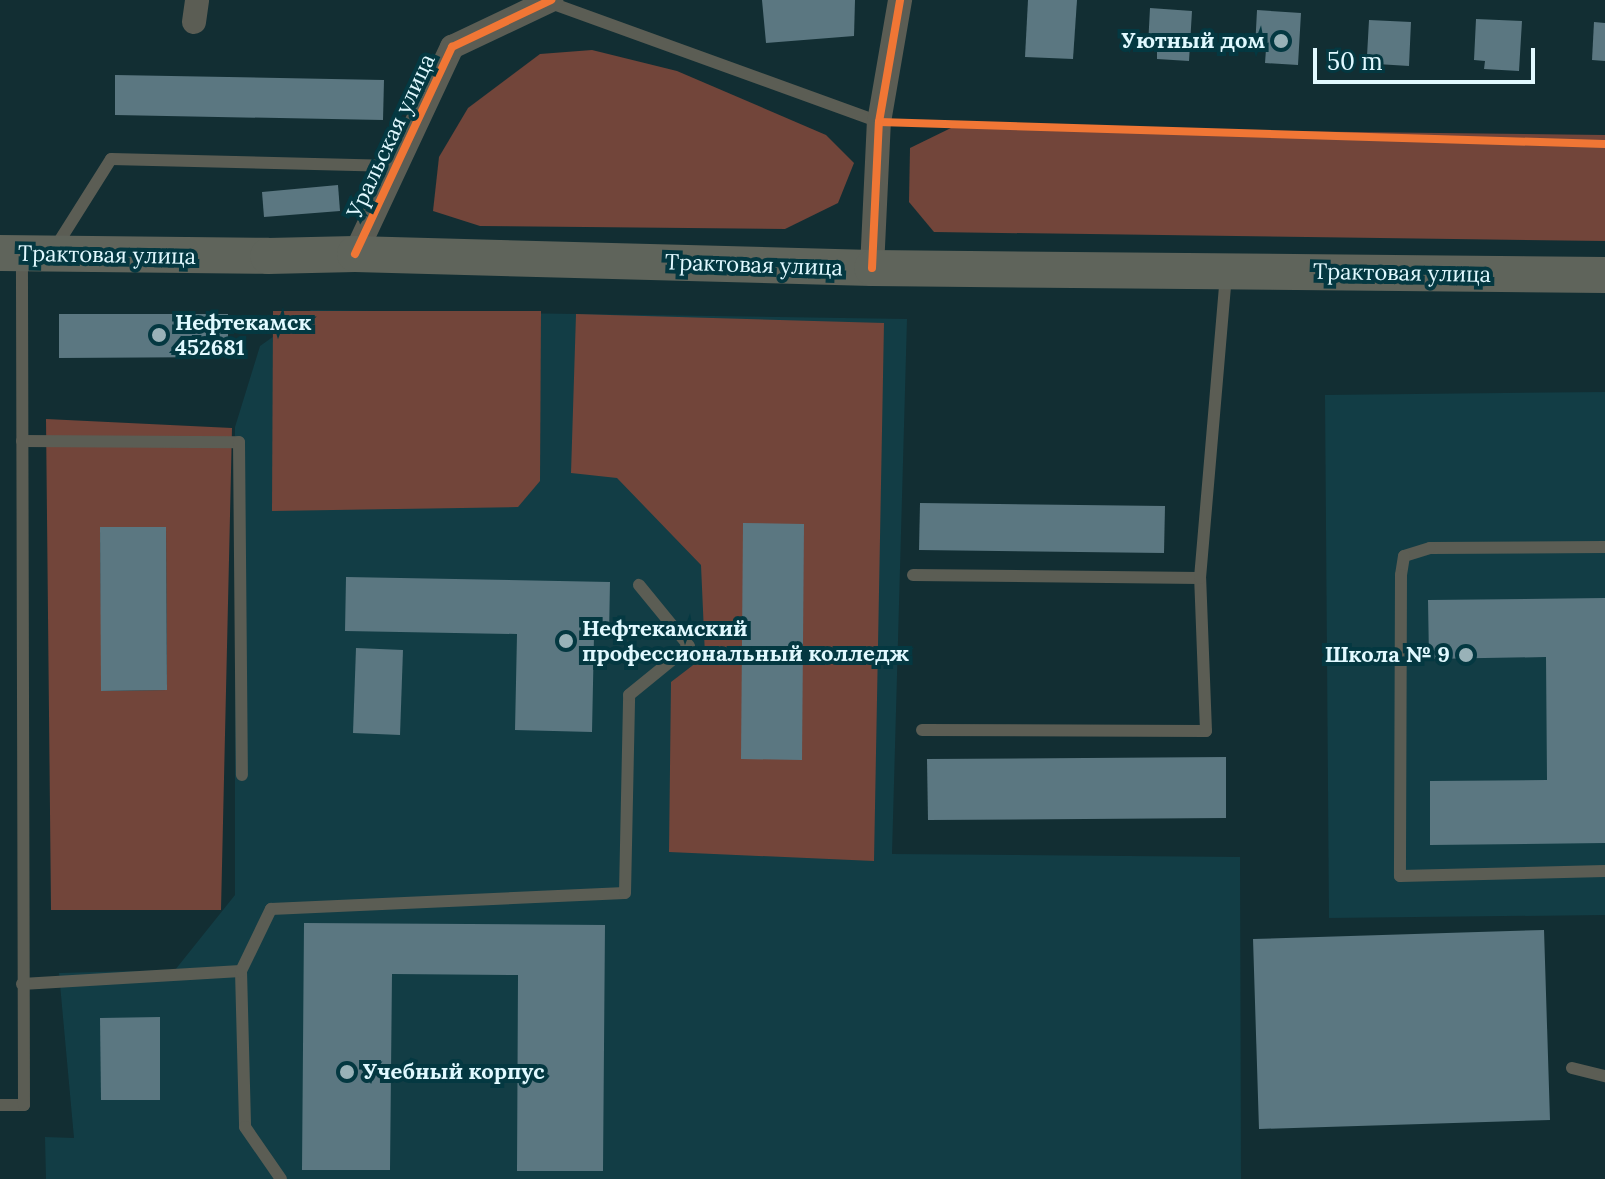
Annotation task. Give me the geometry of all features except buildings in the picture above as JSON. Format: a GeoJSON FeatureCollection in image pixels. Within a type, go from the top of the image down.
{"type":"FeatureCollection","features":[{"type":"Feature","properties":{"kind":"main road","name":"Трактовая улица"},"geometry":{"type":"LineString","coordinates":[[24,254],[355,254],[872,268],[1605,275]]}},
{"type":"Feature","properties":{"kind":"street"},"geometry":{"type":"LineString","coordinates":[[872,268],[879,122],[900,0]]}},
{"type":"Feature","properties":{"kind":"street","name":"Уральская улица"},"geometry":{"type":"LineString","coordinates":[[355,254],[452,47],[551,2]]}},
{"type":"Feature","properties":{"kind":"lane"},"geometry":{"type":"LineString","coordinates":[[551,2],[879,122]]}},
{"type":"Feature","properties":{"kind":"lane"},"geometry":{"type":"LineString","coordinates":[[0,1105],[24,1105],[24,254],[111,159],[395,166]]}},
{"type":"Feature","properties":{"kind":"lane"},"geometry":{"type":"LineString","coordinates":[[922,730],[1206,731],[1200,578],[1226,270]]}},
{"type":"Feature","properties":{"kind":"lane"},"geometry":{"type":"LineString","coordinates":[[22,441],[239,442],[242,775]]}},
{"type":"Feature","properties":{"kind":"lane"},"geometry":{"type":"LineString","coordinates":[[1605,547],[1430,548],[1404,556],[1401,575],[1400,876],[1605,871]]}},
{"type":"Feature","properties":{"kind":"lane"},"geometry":{"type":"LineString","coordinates":[[913,575],[1200,578]]}},
{"type":"Feature","properties":{"kind":"lane"},"geometry":{"type":"LineString","coordinates":[[281,1179],[245,1127],[241,971],[271,909],[625,893],[629,695],[689,646],[639,585]]}},
{"type":"Feature","properties":{"kind":"lane"},"geometry":{"type":"LineString","coordinates":[[22,984],[241,971]]}},
{"type":"Feature","properties":{"kind":"lane"},"geometry":{"type":"LineString","coordinates":[[1572,1068],[1605,1076]]}},
{"type":"Feature","properties":{"kind":"shaded area"},"geometry":{"type":"Polygon","coordinates":[[[592,50],[677,71],[826,135],[854,163],[838,203],[785,229],[480,226],[433,211],[439,157],[468,108],[540,54],[592,50]]]}},
{"type":"Feature","properties":{"kind":"shaded area"},"geometry":{"type":"Polygon","coordinates":[[[953,127],[1605,135],[1605,241],[934,232],[909,202],[910,148],[953,127]]]}},
{"type":"Feature","properties":{"kind":"shaded area","name":"Нефтекамский профессиональный колледж"},"geometry":{"type":"Polygon","coordinates":[[[311,310],[907,319],[892,854],[1240,857],[1241,1179],[46,1179],[45,1137],[74,1138],[59,973],[175,970],[235,895],[235,427],[260,346],[311,310]]]}},
{"type":"Feature","properties":{"kind":"shaded area"},"geometry":{"type":"Polygon","coordinates":[[[273,311],[541,311],[540,481],[518,507],[272,511],[273,311]]]}},
{"type":"Feature","properties":{"kind":"shaded area"},"geometry":{"type":"Polygon","coordinates":[[[576,314],[884,323],[874,861],[669,852],[671,682],[705,656],[701,565],[617,478],[571,473],[576,314]]]}},
{"type":"Feature","properties":{"kind":"shaded area","name":"Школа № 9"},"geometry":{"type":"Polygon","coordinates":[[[1605,392],[1605,915],[1329,918],[1325,395],[1605,392]]]}},
{"type":"Feature","properties":{"kind":"shaded area"},"geometry":{"type":"Polygon","coordinates":[[[46,419],[232,428],[221,910],[51,910],[46,419]],[[100,527],[102,691],[167,690],[166,527],[100,527]]]}},
{"type":"Feature","properties":{"kind":"cycle path"},"geometry":{"type":"LineString","coordinates":[[355,254],[452,47],[551,0]]}},
{"type":"Feature","properties":{"kind":"cycle path"},"geometry":{"type":"LineString","coordinates":[[872,268],[879,122],[900,0]]}},
{"type":"Feature","properties":{"kind":"cycle path"},"geometry":{"type":"LineString","coordinates":[[879,122],[1605,144]]}},
{"type":"Feature","properties":{"kind":"place","name":"Уютный дом"},"geometry":{"type":"Point","coordinates":[1281,41]}},
{"type":"Feature","properties":{"kind":"place","name":"Нефтекамск 452681"},"geometry":{"type":"Point","coordinates":[159,335]}},
{"type":"Feature","properties":{"kind":"place","name":"Нефтекамский профессиональный колледж"},"geometry":{"type":"Point","coordinates":[566,641]}},
{"type":"Feature","properties":{"kind":"place","name":"Школа № 9"},"geometry":{"type":"Point","coordinates":[1466,655]}},
{"type":"Feature","properties":{"kind":"place","name":"Учебный корпус"},"geometry":{"type":"Point","coordinates":[347,1072]}}]}
